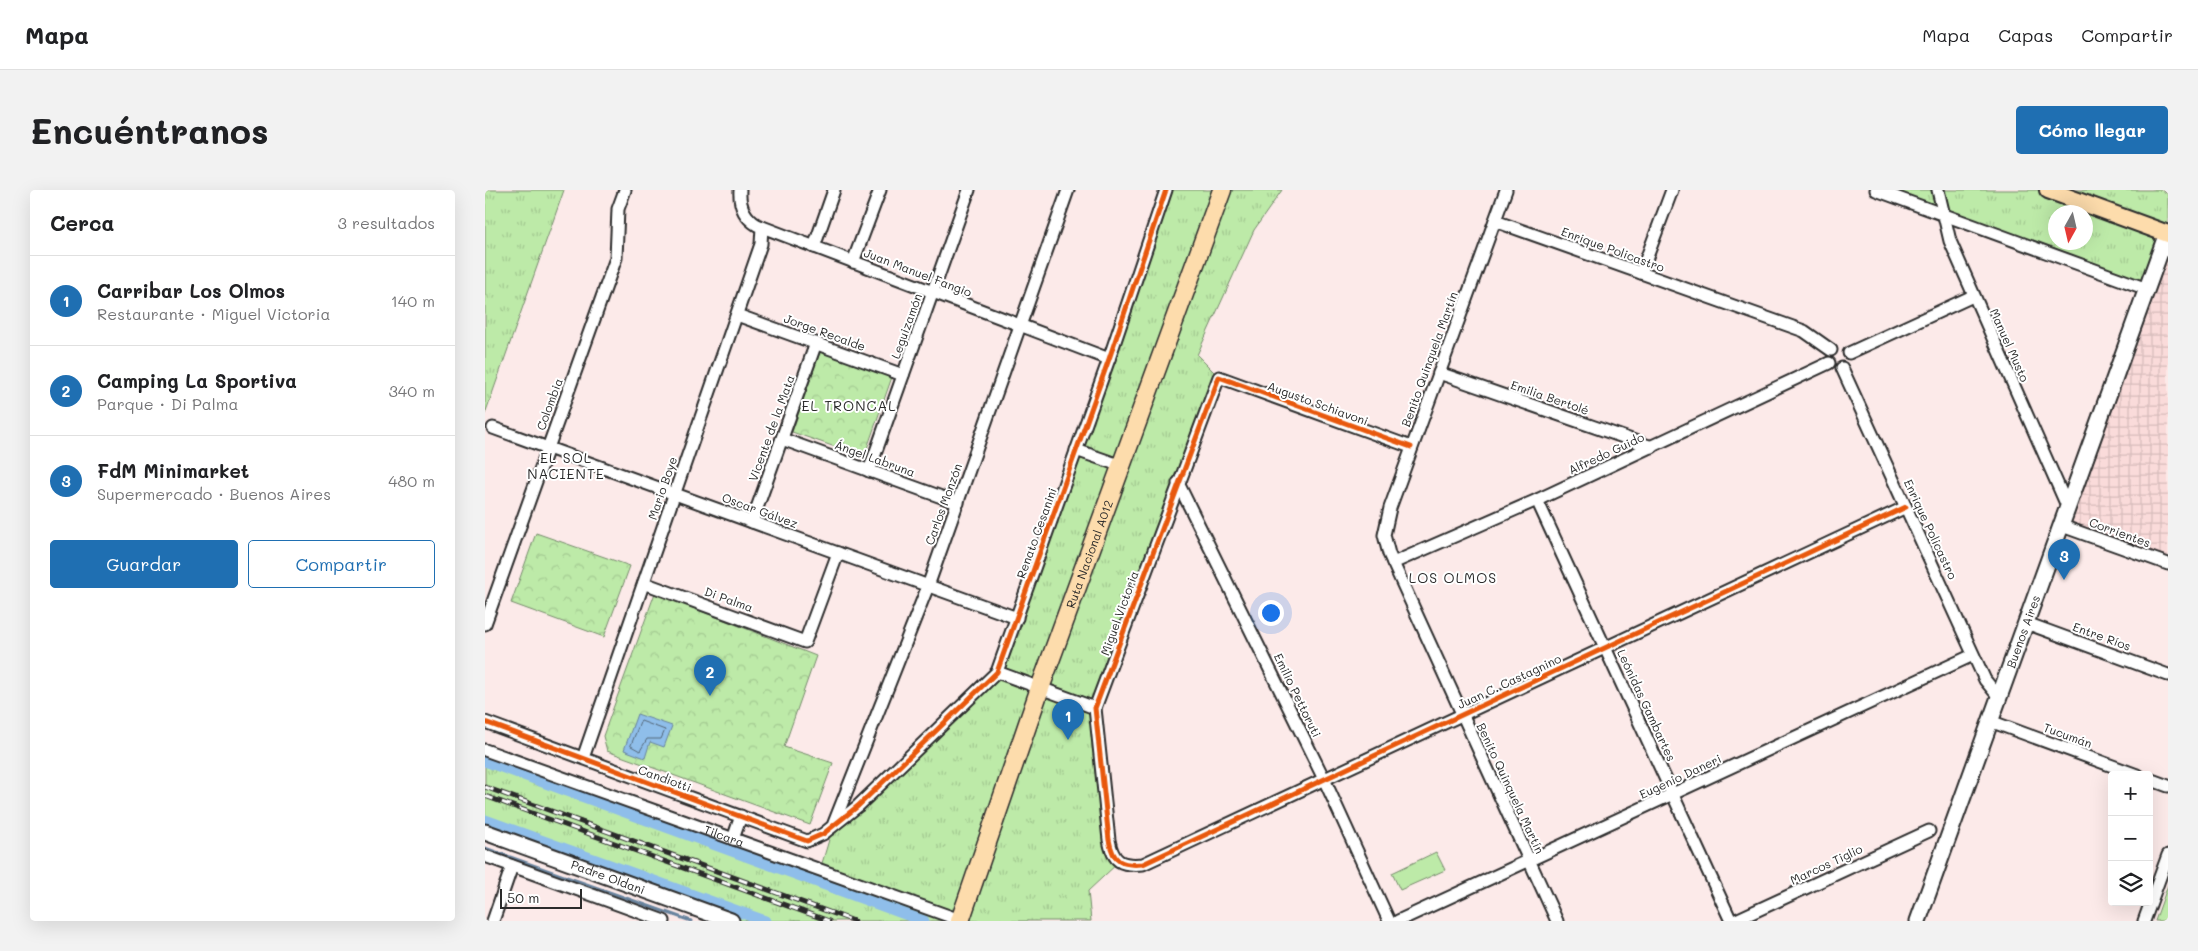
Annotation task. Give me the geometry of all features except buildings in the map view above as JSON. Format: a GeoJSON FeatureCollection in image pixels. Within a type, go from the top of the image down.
{"type":"FeatureCollection","features":[{"type":"Feature","properties":{"kind":"highway","name":"Ruta Nacional A012"},"geometry":{"type":"LineString","coordinates":[[961,921],[1040,688],[1222,190]]}},
{"type":"Feature","properties":{"kind":"main road"},"geometry":{"type":"LineString","coordinates":[[2048,190],[2168,232]]}},
{"type":"Feature","properties":{"kind":"main road","name":"Buenos Aires"},"geometry":{"type":"LineString","coordinates":[[1918,921],[2168,232]]}},
{"type":"Feature","properties":{"kind":"main road","name":"Padre Oldani"},"geometry":{"type":"LineString","coordinates":[[485,832],[731,921]]}},
{"type":"Feature","properties":{"kind":"street","name":"Colombia"},"geometry":{"type":"LineString","coordinates":[[485,624],[616,258],[619,209],[625,190]]}},
{"type":"Feature","properties":{"kind":"street","name":"Juan Manuel Fangio"},"geometry":{"type":"LineString","coordinates":[[740,190],[741,204],[745,215],[762,228],[1109,359]]}},
{"type":"Feature","properties":{"kind":"street"},"geometry":{"type":"LineString","coordinates":[[814,247],[834,190]]}},
{"type":"Feature","properties":{"kind":"street"},"geometry":{"type":"LineString","coordinates":[[853,262],[880,190]]}},
{"type":"Feature","properties":{"kind":"street","name":"Leguizamón"},"geometry":{"type":"LineString","coordinates":[[869,471],[969,190]]}},
{"type":"Feature","properties":{"kind":"street","name":"Carlos Monzón"},"geometry":{"type":"LineString","coordinates":[[834,823],[928,586],[1068,190]]}},
{"type":"Feature","properties":{"kind":"street","name":"Renato Cesanini"},"geometry":{"type":"LineString","coordinates":[[834,823],[859,806],[997,672],[1109,359],[1166,190]]}},
{"type":"Feature","properties":{"kind":"street","name":"Benito Quinquela Martín"},"geometry":{"type":"LineString","coordinates":[[1506,190],[1411,447],[1385,525],[1386,545],[1557,921]]}},
{"type":"Feature","properties":{"kind":"street"},"geometry":{"type":"LineString","coordinates":[[1641,273],[1672,190]]}},
{"type":"Feature","properties":{"kind":"street"},"geometry":{"type":"LineString","coordinates":[[1876,190],[2147,289]]}},
{"type":"Feature","properties":{"kind":"street","name":"Manuel Musto"},"geometry":{"type":"LineString","coordinates":[[1938,190],[1942,214],[1950,241],[2068,508]]}},
{"type":"Feature","properties":{"kind":"street","name":"Enrique Policastro"},"geometry":{"type":"LineString","coordinates":[[1495,221],[1804,331],[1831,350]]}},
{"type":"Feature","properties":{"kind":"street","name":"Mario Boye"},"geometry":{"type":"LineString","coordinates":[[583,758],[761,244],[762,228]]}},
{"type":"Feature","properties":{"kind":"street"},"geometry":{"type":"LineString","coordinates":[[1849,353],[1973,296]]}},
{"type":"Feature","properties":{"kind":"street","name":"Jorge Recalde"},"geometry":{"type":"LineString","coordinates":[[737,315],[903,375]]}},
{"type":"Feature","properties":{"kind":"street","name":"Vicente de la Mata"},"geometry":{"type":"LineString","coordinates":[[752,522],[816,344]]}},
{"type":"Feature","properties":{"kind":"street"},"geometry":{"type":"LineString","coordinates":[[1841,347],[1849,353],[1849,360],[1842,368],[1836,369],[1829,362],[1828,356],[1831,350],[1841,347]]}},
{"type":"Feature","properties":{"kind":"street","name":"Alfredo Guido"},"geometry":{"type":"LineString","coordinates":[[1393,563],[1652,447],[1829,362]]}},
{"type":"Feature","properties":{"kind":"street","name":"Enrique Policastro"},"geometry":{"type":"LineString","coordinates":[[1842,368],[1973,655],[1985,680],[1999,697]]}},
{"type":"Feature","properties":{"kind":"street","name":"Emilia Bertolé"},"geometry":{"type":"LineString","coordinates":[[1439,373],[1652,447]]}},
{"type":"Feature","properties":{"kind":"street","name":"Augusto Schiavoni"},"geometry":{"type":"LineString","coordinates":[[1219,377],[1411,447]]}},
{"type":"Feature","properties":{"kind":"street","name":"Miguel Victoria"},"geometry":{"type":"LineString","coordinates":[[1119,862],[1111,853],[1095,708],[1219,377]]}},
{"type":"Feature","properties":{"kind":"street","name":"Oscar Gálvez"},"geometry":{"type":"LineString","coordinates":[[493,428],[1017,618]]}},
{"type":"Feature","properties":{"kind":"street","name":"Ángel Labruna"},"geometry":{"type":"LineString","coordinates":[[782,439],[958,503]]}},
{"type":"Feature","properties":{"kind":"street"},"geometry":{"type":"LineString","coordinates":[[1077,450],[1122,466]]}},
{"type":"Feature","properties":{"kind":"street","name":"Emilio Pettoruti"},"geometry":{"type":"LineString","coordinates":[[1178,483],[1324,779],[1389,921]]}},
{"type":"Feature","properties":{"kind":"street","name":"Leónidas Gambartes"},"geometry":{"type":"LineString","coordinates":[[1537,500],[1733,921]]}},
{"type":"Feature","properties":{"kind":"street","name":"Juan C. Castagnino"},"geometry":{"type":"LineString","coordinates":[[1119,862],[1130,865],[1143,864],[1905,507]]}},
{"type":"Feature","properties":{"kind":"street","name":"Corrientes"},"geometry":{"type":"LineString","coordinates":[[2062,526],[2168,564]]}},
{"type":"Feature","properties":{"kind":"street","name":"Di Palma"},"geometry":{"type":"LineString","coordinates":[[643,583],[805,642],[838,553]]}},
{"type":"Feature","properties":{"kind":"street","name":"Entre Ríos"},"geometry":{"type":"LineString","coordinates":[[2026,623],[2168,675]]}},
{"type":"Feature","properties":{"kind":"street","name":"Eugenio Daneri"},"geometry":{"type":"LineString","coordinates":[[1399,921],[1973,655]]}},
{"type":"Feature","properties":{"kind":"street"},"geometry":{"type":"LineString","coordinates":[[997,672],[1095,708]]}},
{"type":"Feature","properties":{"kind":"street","name":"Candiotti"},"geometry":{"type":"LineString","coordinates":[[485,722],[807,841],[823,834],[834,823]]}},
{"type":"Feature","properties":{"kind":"street","name":"Tucumán"},"geometry":{"type":"LineString","coordinates":[[1990,722],[2126,771]]}},
{"type":"Feature","properties":{"kind":"street","name":"Tilcara"},"geometry":{"type":"LineString","coordinates":[[485,750],[961,921]]}},
{"type":"Feature","properties":{"kind":"street"},"geometry":{"type":"LineString","coordinates":[[2153,780],[2168,786]]}},
{"type":"Feature","properties":{"kind":"street"},"geometry":{"type":"LineString","coordinates":[[733,839],[741,816]]}},
{"type":"Feature","properties":{"kind":"street","name":"Marcos Tiglio"},"geometry":{"type":"LineString","coordinates":[[1733,921],[1929,831]]}},
{"type":"Feature","properties":{"kind":"street"},"geometry":{"type":"LineString","coordinates":[[2144,921],[2168,855]]}},
{"type":"Feature","properties":{"kind":"street"},"geometry":{"type":"LineString","coordinates":[[485,856],[642,917],[664,921]]}},
{"type":"Feature","properties":{"kind":"street"},"geometry":{"type":"LineString","coordinates":[[493,921],[513,866]]}},
{"type":"Feature","properties":{"kind":"shaded area"},"geometry":{"type":"Polygon","coordinates":[[[2168,230],[2168,564],[2062,526],[2168,230]]]}},
{"type":"Feature","properties":{"kind":"green space"},"geometry":{"type":"Polygon","coordinates":[[[485,190],[564,190],[485,414],[485,190]]]}},
{"type":"Feature","properties":{"kind":"green space"},"geometry":{"type":"Polygon","coordinates":[[[1166,190],[1282,190],[1254,230],[1197,355],[1219,377],[1095,708],[1109,840],[1119,862],[1088,891],[1091,921],[731,921],[485,832],[485,750],[820,870],[834,823],[997,672],[1166,190]]]}},
{"type":"Feature","properties":{"kind":"green space"},"geometry":{"type":"Polygon","coordinates":[[[1876,190],[2161,190],[2168,194],[2168,230],[2147,289],[1876,190]]]}},
{"type":"Feature","properties":{"kind":"green space"},"geometry":{"type":"Polygon","coordinates":[[[820,352],[892,377],[864,457],[792,432],[820,352]]]}},
{"type":"Feature","properties":{"kind":"green space"},"geometry":{"type":"Polygon","coordinates":[[[536,533],[630,566],[604,637],[511,603],[536,533]]]}},
{"type":"Feature","properties":{"kind":"green space"},"geometry":{"type":"Polygon","coordinates":[[[655,593],[816,656],[784,747],[833,763],[810,825],[607,751],[603,736],[655,593]]]}},
{"type":"Feature","properties":{"kind":"green space"},"geometry":{"type":"Polygon","coordinates":[[[1436,852],[1445,870],[1400,890],[1392,873],[1436,852]]]}},
{"type":"Feature","properties":{"kind":"green space"},"geometry":{"type":"Polygon","coordinates":[[[2168,885],[2168,921],[2155,921],[2168,885]]]}},
{"type":"Feature","properties":{"kind":"water"},"geometry":{"type":"Polygon","coordinates":[[[637,714],[672,726],[664,747],[650,742],[645,758],[624,750],[637,714]]]}},
{"type":"Feature","properties":{"kind":"waterway"},"geometry":{"type":"LineString","coordinates":[[485,761],[924,921]]}},
{"type":"Feature","properties":{"kind":"waterway"},"geometry":{"type":"LineString","coordinates":[[485,820],[765,921]]}},
{"type":"Feature","properties":{"kind":"waterway"},"geometry":{"type":"LineString","coordinates":[[485,848],[691,921]]}},
{"type":"Feature","properties":{"kind":"railway"},"geometry":{"type":"LineString","coordinates":[[485,787],[854,921]]}},
{"type":"Feature","properties":{"kind":"railway"},"geometry":{"type":"LineString","coordinates":[[485,796],[829,921]]}},
{"type":"Feature","properties":{"kind":"cycle path"},"geometry":{"type":"LineString","coordinates":[[485,722],[807,841],[823,834],[858,806],[997,672],[1109,359],[1166,190]]}},
{"type":"Feature","properties":{"kind":"cycle path"},"geometry":{"type":"LineString","coordinates":[[1411,447],[1219,377],[1095,708],[1109,840],[1113,853],[1119,861],[1129,864],[1143,864],[1906,507]]}},
{"type":"Feature","properties":{"kind":"place","name":"FdM Minimarket"},"geometry":{"type":"Point","coordinates":[2064,580]}},
{"type":"Feature","properties":{"kind":"place","name":"Camping La Sportiva"},"geometry":{"type":"Point","coordinates":[710,696]}},
{"type":"Feature","properties":{"kind":"place","name":"Carribar Los Olmos"},"geometry":{"type":"Point","coordinates":[1068,740]}},
{"type":"Feature","properties":{"kind":"district","name":"EL TRONCAL"},"geometry":{"type":"Point","coordinates":[849,405]}},
{"type":"Feature","properties":{"kind":"district","name":"EL SOL NACIENTE"},"geometry":{"type":"Point","coordinates":[566,466]}},
{"type":"Feature","properties":{"kind":"district","name":"LOS OLMOS"},"geometry":{"type":"Point","coordinates":[1453,577]}}]}
